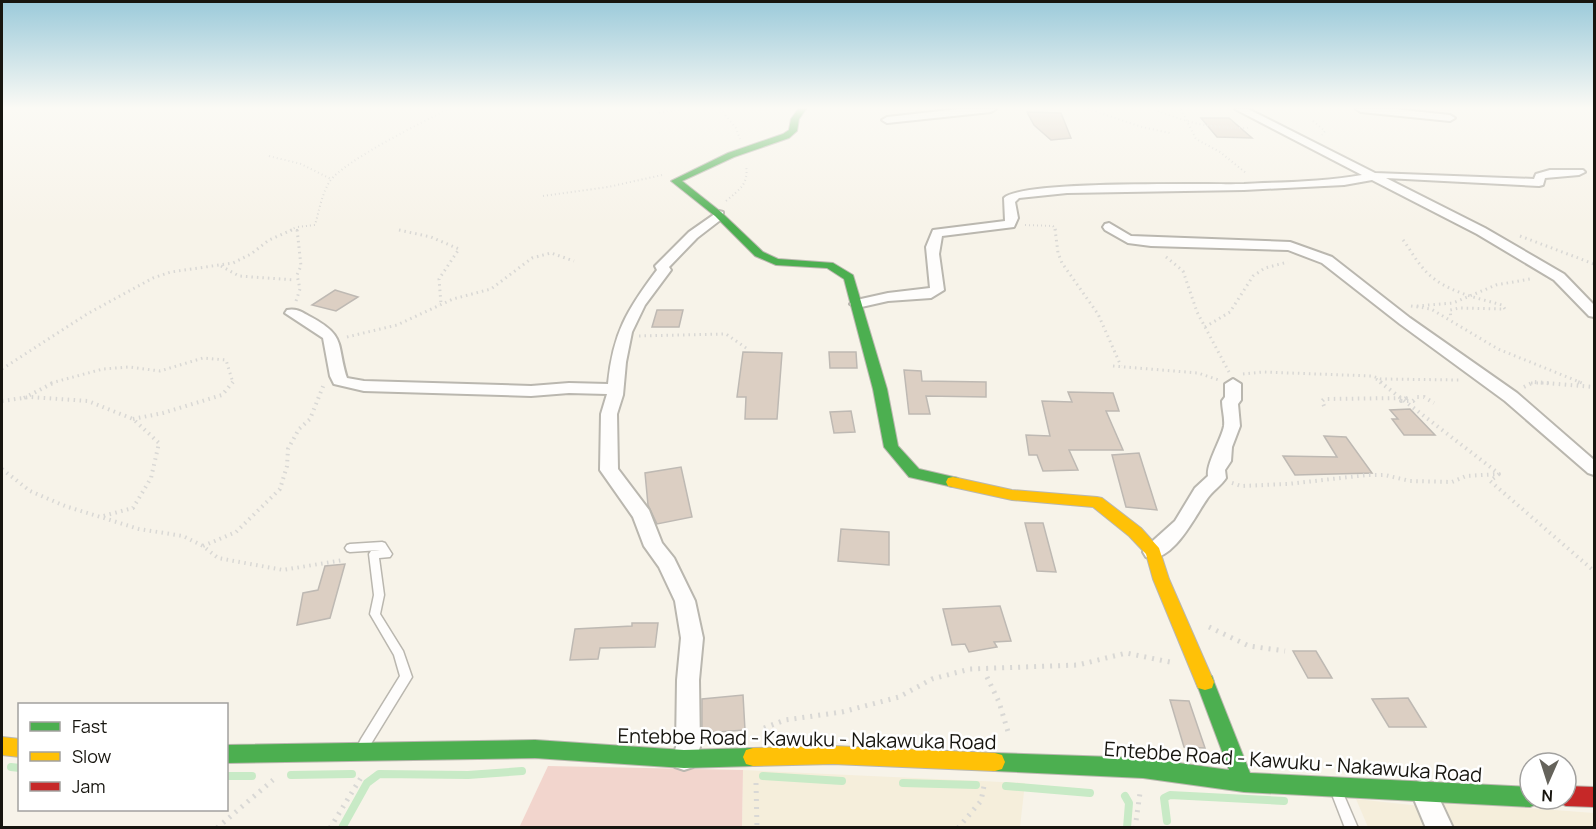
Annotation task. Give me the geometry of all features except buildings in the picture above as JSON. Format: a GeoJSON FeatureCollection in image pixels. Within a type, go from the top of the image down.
{"type":"FeatureCollection","features":[{"type":"Feature","properties":{"kind":"street"},"geometry":{"type":"LineString","coordinates":[[754,148],[676,181],[684,190],[719,215],[749,246],[765,258],[776,261],[826,263],[839,268],[849,277],[880,389],[891,447],[905,465],[914,472],[931,477],[1001,492],[1097,502],[1119,517],[1153,552],[1161,579],[1200,668],[1244,782]]}},
{"type":"Feature","properties":{"kind":"street"},"geometry":{"type":"LineString","coordinates":[[1314,148],[1501,243],[1559,277],[1594,313]]}},
{"type":"Feature","properties":{"kind":"street"},"geometry":{"type":"LineString","coordinates":[[857,304],[888,297],[931,294],[937,290],[938,278],[931,249],[938,233],[1007,225],[1013,220],[1008,203],[1010,198],[1016,195],[1067,190],[1344,182],[1383,175],[1539,183],[1540,176],[1550,172],[1580,172]]}},
{"type":"Feature","properties":{"kind":"street"},"geometry":{"type":"LineString","coordinates":[[684,759],[688,747],[688,680],[692,638],[685,601],[668,563],[654,546],[642,515],[609,470],[609,414],[625,332],[638,305],[664,270],[662,266],[693,235],[719,215]]}},
{"type":"Feature","properties":{"kind":"street"},"geometry":{"type":"LineString","coordinates":[[1109,227],[1128,239],[1151,242],[1290,246],[1327,260],[1388,308],[1496,385],[1594,468]]}},
{"type":"Feature","properties":{"kind":"street"},"geometry":{"type":"LineString","coordinates":[[292,313],[325,330],[332,339],[335,369],[340,381],[364,386],[531,391],[569,387],[615,389]]}},
{"type":"Feature","properties":{"kind":"street"},"geometry":{"type":"LineString","coordinates":[[1153,552],[1182,526],[1201,493],[1217,478],[1216,470],[1222,461],[1223,447],[1232,426],[1230,401],[1233,400],[1232,380]]}},
{"type":"Feature","properties":{"kind":"street"},"geometry":{"type":"LineString","coordinates":[[2,746],[18,748]]}},
{"type":"Feature","properties":{"kind":"street","name":"Entebbe Road - Kawuku - Nakawuka Road"},"geometry":{"type":"LineString","coordinates":[[228,754],[547,749],[684,759],[832,755],[1143,768],[1244,782],[1518,797]]}},
{"type":"Feature","properties":{"kind":"street"},"geometry":{"type":"LineString","coordinates":[[1423,791],[1440,828]]}},
{"type":"Feature","properties":{"kind":"street"},"geometry":{"type":"LineString","coordinates":[[1578,796],[1594,797]]}},
{"type":"Feature","properties":{"kind":"lane"},"geometry":{"type":"LineString","coordinates":[[351,548],[382,546],[387,554],[374,554],[379,595],[375,614],[399,654],[406,677],[359,751]]}},
{"type":"Feature","properties":{"kind":"lane"},"geometry":{"type":"LineString","coordinates":[[1334,786],[1352,828]]}},
{"type":"Feature","properties":{"kind":"path"},"geometry":{"type":"LineString","coordinates":[[2,369],[87,314],[153,278],[171,272],[233,263],[251,254],[269,240],[297,227],[315,225],[330,179],[355,160],[378,148]]}},
{"type":"Feature","properties":{"kind":"path"},"geometry":{"type":"LineString","coordinates":[[1211,148],[1264,186]]}},
{"type":"Feature","properties":{"kind":"path"},"geometry":{"type":"LineString","coordinates":[[719,215],[724,204],[745,184],[748,177],[745,166],[756,155],[750,149]]}},
{"type":"Feature","properties":{"kind":"path"},"geometry":{"type":"LineString","coordinates":[[269,156],[287,158],[293,163],[316,169],[330,179]]}},
{"type":"Feature","properties":{"kind":"path"},"geometry":{"type":"LineString","coordinates":[[543,196],[608,187],[659,174],[676,181]]}},
{"type":"Feature","properties":{"kind":"path"},"geometry":{"type":"LineString","coordinates":[[1007,225],[1053,226],[1057,231],[1055,243],[1068,275],[1094,308],[1121,366]]}},
{"type":"Feature","properties":{"kind":"path"},"geometry":{"type":"LineString","coordinates":[[295,280],[301,266],[297,227]]}},
{"type":"Feature","properties":{"kind":"path"},"geometry":{"type":"LineString","coordinates":[[399,230],[431,237],[459,249],[439,279],[441,304],[406,321]]}},
{"type":"Feature","properties":{"kind":"path"},"geometry":{"type":"LineString","coordinates":[[1501,243],[1496,235],[1510,234],[1529,237],[1564,254],[1594,264]]}},
{"type":"Feature","properties":{"kind":"path"},"geometry":{"type":"LineString","coordinates":[[1403,240],[1413,250],[1416,261],[1432,278],[1470,295],[1502,305],[1505,309],[1459,308],[1450,310],[1451,320]]}},
{"type":"Feature","properties":{"kind":"path"},"geometry":{"type":"LineString","coordinates":[[1163,248],[1164,255],[1183,271],[1205,327],[1232,380]]}},
{"type":"Feature","properties":{"kind":"path"},"geometry":{"type":"LineString","coordinates":[[332,339],[358,336],[406,321],[453,299],[491,289],[532,258],[551,253],[574,261]]}},
{"type":"Feature","properties":{"kind":"path"},"geometry":{"type":"LineString","coordinates":[[1205,327],[1230,312],[1253,276],[1265,268],[1288,261]]}},
{"type":"Feature","properties":{"kind":"path"},"geometry":{"type":"LineString","coordinates":[[220,266],[239,276],[295,280]]}},
{"type":"Feature","properties":{"kind":"path"},"geometry":{"type":"LineString","coordinates":[[1388,308],[1453,303],[1496,285],[1529,279],[1540,282]]}},
{"type":"Feature","properties":{"kind":"path"},"geometry":{"type":"LineString","coordinates":[[292,313],[300,289],[295,280]]}},
{"type":"Feature","properties":{"kind":"path"},"geometry":{"type":"LineString","coordinates":[[1372,296],[1431,309],[1498,349],[1556,371],[1587,386]]}},
{"type":"Feature","properties":{"kind":"path"},"geometry":{"type":"LineString","coordinates":[[622,344],[642,335],[726,334],[749,350]]}},
{"type":"Feature","properties":{"kind":"path"},"geometry":{"type":"LineString","coordinates":[[24,398],[35,389],[88,373],[126,367],[163,370],[204,357],[217,356],[226,360],[233,383],[222,396],[134,419]]}},
{"type":"Feature","properties":{"kind":"path"},"geometry":{"type":"LineString","coordinates":[[1113,366],[1198,373],[1232,380],[1263,372],[1372,376],[1381,379],[1460,380],[1525,387],[1534,382],[1594,387]]}},
{"type":"Feature","properties":{"kind":"path"},"geometry":{"type":"LineString","coordinates":[[1372,376],[1406,398],[1469,452],[1499,474]]}},
{"type":"Feature","properties":{"kind":"path"},"geometry":{"type":"LineString","coordinates":[[203,546],[236,532],[280,489],[287,466],[288,449],[299,429],[310,419],[324,383],[340,381]]}},
{"type":"Feature","properties":{"kind":"path"},"geometry":{"type":"LineString","coordinates":[[2,401],[53,397],[88,401],[134,419],[159,443],[151,478],[133,508],[102,516]]}},
{"type":"Feature","properties":{"kind":"path"},"geometry":{"type":"LineString","coordinates":[[1406,398],[1401,401],[1413,401],[1417,397],[1424,397],[1434,403]]}},
{"type":"Feature","properties":{"kind":"path"},"geometry":{"type":"LineString","coordinates":[[1324,405],[1322,402],[1324,399],[1333,398],[1406,398]]}},
{"type":"Feature","properties":{"kind":"path"},"geometry":{"type":"LineString","coordinates":[[2,469],[30,491],[65,506],[139,529],[183,536],[203,546],[218,558],[283,570],[374,554]]}},
{"type":"Feature","properties":{"kind":"path"},"geometry":{"type":"LineString","coordinates":[[1217,478],[1241,486],[1297,483],[1367,475],[1385,475],[1410,481],[1452,482],[1466,476],[1499,474]]}},
{"type":"Feature","properties":{"kind":"path"},"geometry":{"type":"LineString","coordinates":[[1499,474],[1490,481],[1594,571]]}},
{"type":"Feature","properties":{"kind":"path"},"geometry":{"type":"LineString","coordinates":[[1205,623],[1212,630],[1249,646],[1285,651]]}},
{"type":"Feature","properties":{"kind":"path"},"geometry":{"type":"LineString","coordinates":[[759,730],[785,720],[842,712],[898,697],[932,679],[969,669],[1078,665],[1126,653],[1200,668]]}},
{"type":"Feature","properties":{"kind":"path"},"geometry":{"type":"LineString","coordinates":[[987,677],[1009,730],[1010,763]]}},
{"type":"Feature","properties":{"kind":"path"},"geometry":{"type":"LineString","coordinates":[[330,828],[379,750]]}},
{"type":"Feature","properties":{"kind":"path"},"geometry":{"type":"LineString","coordinates":[[217,828],[302,752]]}},
{"type":"Feature","properties":{"kind":"path"},"geometry":{"type":"LineString","coordinates":[[757,828],[755,785],[758,758]]}},
{"type":"Feature","properties":{"kind":"path"},"geometry":{"type":"LineString","coordinates":[[958,828],[981,801],[990,762]]}},
{"type":"Feature","properties":{"kind":"path"},"geometry":{"type":"LineString","coordinates":[[1136,828],[1143,768]]}},
{"type":"Feature","properties":{"kind":"shaded area"},"geometry":{"type":"Polygon","coordinates":[[[548,766],[743,770],[742,827],[519,828],[548,766]]]}},
{"type":"Feature","properties":{"kind":"shaded area"},"geometry":{"type":"Polygon","coordinates":[[[743,770],[1025,783],[1020,827],[742,828],[743,770]]]}},
{"type":"Feature","properties":{"kind":"shaded area"},"geometry":{"type":"Polygon","coordinates":[[[1356,799],[1421,806],[1436,827],[1368,827],[1356,799]]]}},
{"type":"Feature","properties":{"kind":"shaded area"},"geometry":{"type":"Polygon","coordinates":[[[1436,801],[1518,807],[1518,811],[1594,813],[1594,827],[1449,827],[1436,801]]]}},
{"type":"Feature","properties":{"kind":"waterway"},"geometry":{"type":"LineString","coordinates":[[11,767],[18,768]]}},
{"type":"Feature","properties":{"kind":"waterway"},"geometry":{"type":"LineString","coordinates":[[343,826],[367,783],[379,774],[468,775],[522,771]]}},
{"type":"Feature","properties":{"kind":"waterway"},"geometry":{"type":"LineString","coordinates":[[291,775],[352,774]]}},
{"type":"Feature","properties":{"kind":"waterway"},"geometry":{"type":"LineString","coordinates":[[228,776],[252,776]]}},
{"type":"Feature","properties":{"kind":"waterway"},"geometry":{"type":"LineString","coordinates":[[763,776],[842,781]]}},
{"type":"Feature","properties":{"kind":"waterway"},"geometry":{"type":"LineString","coordinates":[[903,783],[976,785]]}},
{"type":"Feature","properties":{"kind":"waterway"},"geometry":{"type":"LineString","coordinates":[[1006,786],[1090,793]]}},
{"type":"Feature","properties":{"kind":"waterway"},"geometry":{"type":"LineString","coordinates":[[1167,821],[1164,798],[1170,795],[1284,801]]}},
{"type":"Feature","properties":{"kind":"waterway"},"geometry":{"type":"LineString","coordinates":[[1125,796],[1129,803],[1127,828]]}},
{"type":"Feature","properties":{"kind":"traffic: fast"},"geometry":{"type":"LineString","coordinates":[[752,148],[676,181],[718,214],[759,254],[776,262],[829,265],[849,277],[880,389],[891,447],[914,473],[953,482]]}},
{"type":"Feature","properties":{"kind":"traffic: fast"},"geometry":{"type":"LineString","coordinates":[[1205,682],[1244,782]]}},
{"type":"Feature","properties":{"kind":"traffic: fast"},"geometry":{"type":"LineString","coordinates":[[228,754],[535,749],[684,759],[753,757]]}},
{"type":"Feature","properties":{"kind":"traffic: fast"},"geometry":{"type":"LineString","coordinates":[[995,762],[1143,768],[1244,782],[1518,796]]}},
{"type":"Feature","properties":{"kind":"traffic: slow"},"geometry":{"type":"LineString","coordinates":[[953,482],[1012,495],[1097,502],[1135,532],[1153,552],[1161,579],[1205,682]]}},
{"type":"Feature","properties":{"kind":"traffic: slow"},"geometry":{"type":"LineString","coordinates":[[2,746],[18,748]]}},
{"type":"Feature","properties":{"kind":"traffic: slow"},"geometry":{"type":"LineString","coordinates":[[753,757],[833,755],[995,762]]}},
{"type":"Feature","properties":{"kind":"traffic: jam"},"geometry":{"type":"LineString","coordinates":[[1578,796],[1594,797]]}}]}
